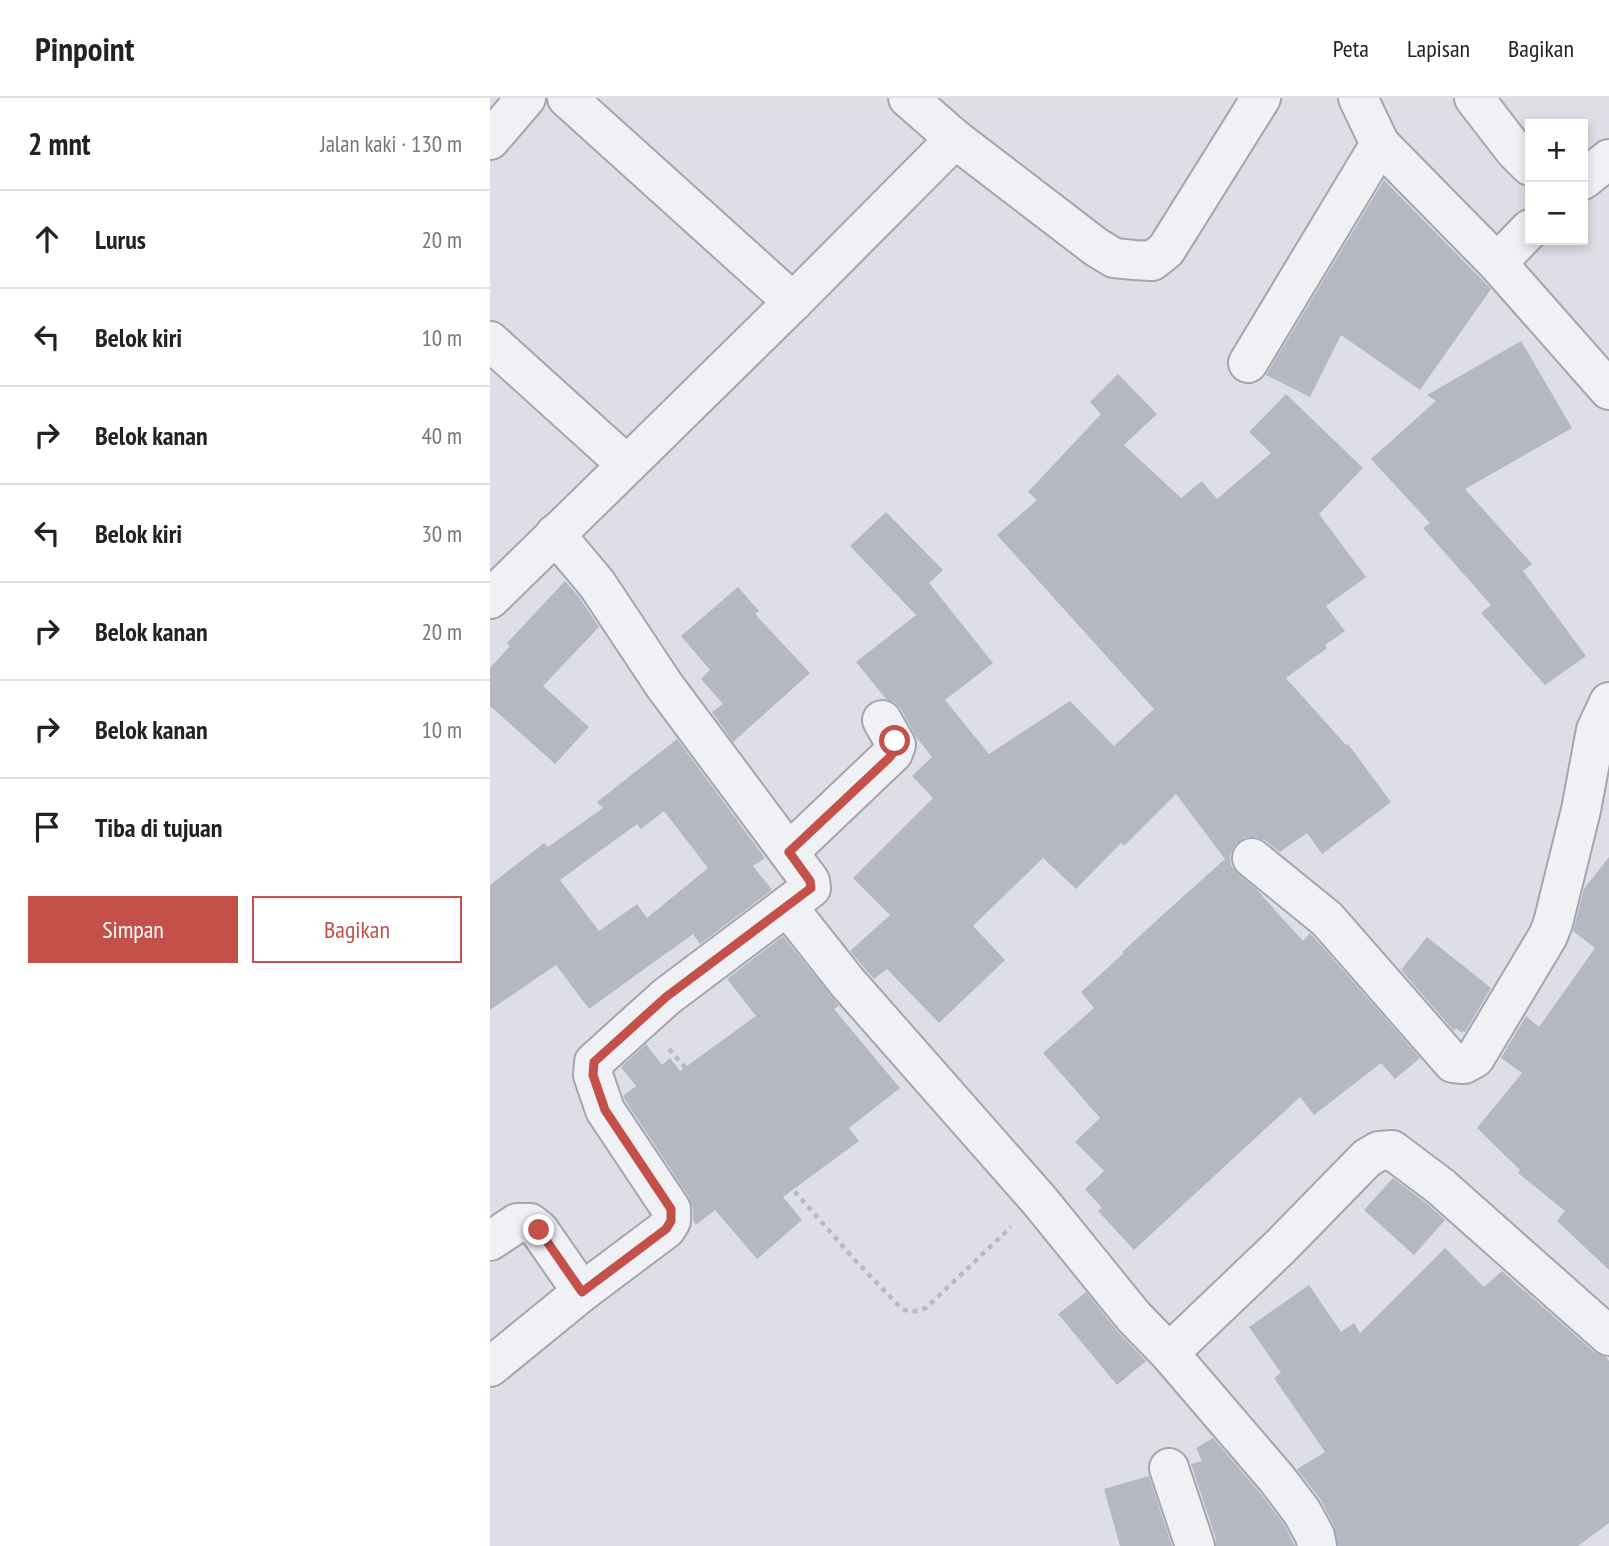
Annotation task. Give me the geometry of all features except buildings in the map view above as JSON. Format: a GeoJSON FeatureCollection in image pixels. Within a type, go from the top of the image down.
{"type":"FeatureCollection","features":[{"type":"Feature","properties":{"kind":"street"},"geometry":{"type":"LineString","coordinates":[[490,141],[526,98]]}},
{"type":"Feature","properties":{"kind":"street"},"geometry":{"type":"LineString","coordinates":[[567,98],[793,302]]}},
{"type":"Feature","properties":{"kind":"street"},"geometry":{"type":"LineString","coordinates":[[908,98],[955,139],[1096,247],[1114,258],[1152,261],[1166,250],[1261,98]]}},
{"type":"Feature","properties":{"kind":"street"},"geometry":{"type":"LineString","coordinates":[[1358,98],[1380,144],[1497,263],[1609,390]]}},
{"type":"Feature","properties":{"kind":"street"},"geometry":{"type":"LineString","coordinates":[[1474,98],[1525,161]]}},
{"type":"Feature","properties":{"kind":"street"},"geometry":{"type":"LineString","coordinates":[[490,599],[955,139]]}},
{"type":"Feature","properties":{"kind":"street"},"geometry":{"type":"LineString","coordinates":[[1248,363],[1380,144]]}},
{"type":"Feature","properties":{"kind":"street"},"geometry":{"type":"LineString","coordinates":[[1588,176],[1609,159]]}},
{"type":"Feature","properties":{"kind":"street"},"geometry":{"type":"LineString","coordinates":[[1497,263],[1525,234]]}},
{"type":"Feature","properties":{"kind":"street"},"geometry":{"type":"LineString","coordinates":[[490,341],[627,465]]}},
{"type":"Feature","properties":{"kind":"street"},"geometry":{"type":"LineString","coordinates":[[490,1367],[582,1292],[666,1229],[671,1221],[671,1209],[605,1110],[593,1075],[594,1062],[666,997],[812,885],[664,685],[597,584],[555,534]]}},
{"type":"Feature","properties":{"kind":"street"},"geometry":{"type":"LineString","coordinates":[[1252,858],[1327,919],[1452,1063],[1464,1064],[1475,1058],[1548,936],[1581,810],[1596,730],[1609,702]]}},
{"type":"Feature","properties":{"kind":"street"},"geometry":{"type":"LineString","coordinates":[[789,852],[893,753],[896,745],[882,720]]}},
{"type":"Feature","properties":{"kind":"street"},"geometry":{"type":"LineString","coordinates":[[787,906],[847,982],[1040,1200],[1134,1317],[1169,1353],[1277,1479],[1302,1512],[1318,1546]]}},
{"type":"Feature","properties":{"kind":"street"},"geometry":{"type":"LineString","coordinates":[[1169,1353],[1280,1247],[1367,1158],[1380,1151],[1392,1150],[1440,1186],[1609,1336]]}},
{"type":"Feature","properties":{"kind":"street"},"geometry":{"type":"LineString","coordinates":[[490,1241],[517,1223],[530,1223],[539,1230],[582,1292]]}},
{"type":"Feature","properties":{"kind":"street"},"geometry":{"type":"LineString","coordinates":[[1169,1468],[1195,1546]]}},
{"type":"Feature","properties":{"kind":"path"},"geometry":{"type":"LineString","coordinates":[[642,1018],[854,1259],[896,1304],[910,1312],[926,1308],[1040,1200]]}},
{"type":"Feature","properties":{"kind":"route"},"geometry":{"type":"LineString","coordinates":[[539,1230],[582,1292],[666,1229],[671,1221],[671,1209],[605,1110],[593,1075],[594,1062],[666,997],[811,888],[810,881],[789,852],[889,758],[896,749],[895,741]]}}]}
